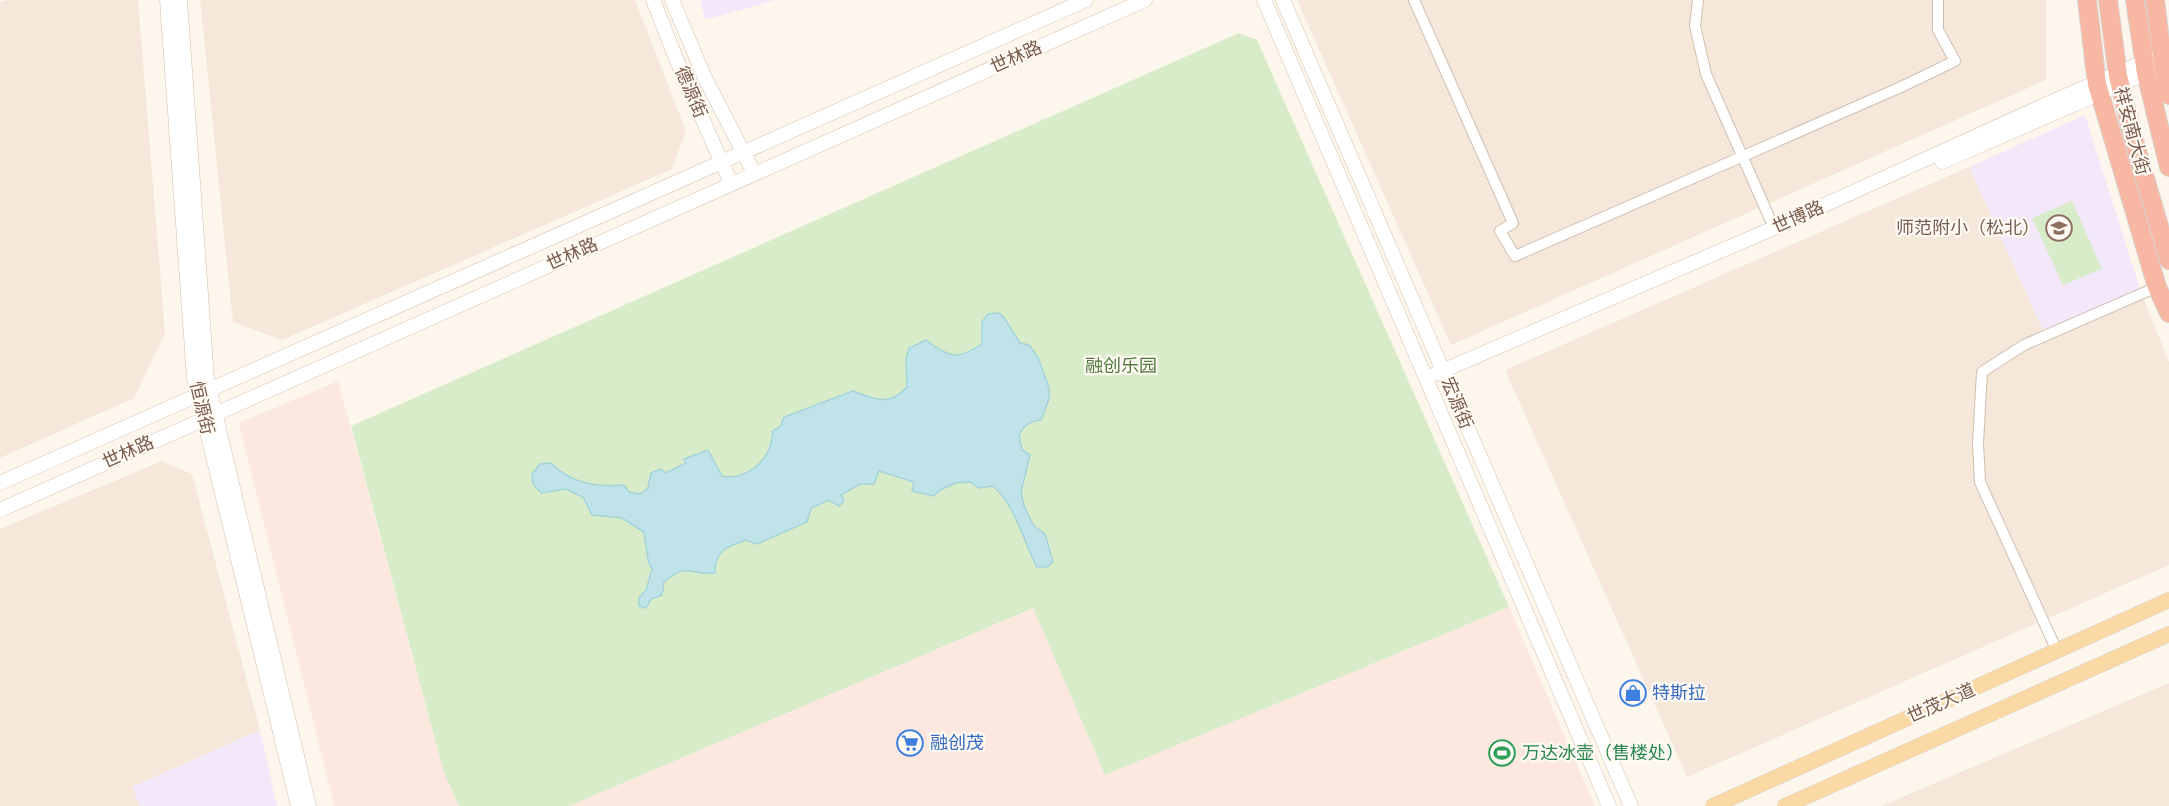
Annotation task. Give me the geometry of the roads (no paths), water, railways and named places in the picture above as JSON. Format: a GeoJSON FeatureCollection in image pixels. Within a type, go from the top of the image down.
{"type":"FeatureCollection","features":[{"type":"Feature","properties":{"kind":"highway"},"geometry":{"type":"LineString","coordinates":[[2087,0],[2098,88],[2157,287],[2169,313]]}},
{"type":"Feature","properties":{"kind":"highway","name":"祥安南大街"},"geometry":{"type":"LineString","coordinates":[[2108,0],[2119,79],[2137,151],[2169,260]]}},
{"type":"Feature","properties":{"kind":"highway","name":"祥安南大街"},"geometry":{"type":"LineString","coordinates":[[2135,0],[2159,62],[2169,167]]}},
{"type":"Feature","properties":{"kind":"highway"},"geometry":{"type":"LineString","coordinates":[[2156,0],[2159,62],[2169,95]]}},
{"type":"Feature","properties":{"kind":"main road","name":"恒源街"},"geometry":{"type":"LineString","coordinates":[[167,0],[194,378],[204,392],[309,806]]}},
{"type":"Feature","properties":{"kind":"main road","name":"恒源街"},"geometry":{"type":"LineString","coordinates":[[180,0],[207,379],[204,392]]}},
{"type":"Feature","properties":{"kind":"main road","name":"德源街"},"geometry":{"type":"LineString","coordinates":[[653,0],[731,183]]}},
{"type":"Feature","properties":{"kind":"main road","name":"德源街"},"geometry":{"type":"LineString","coordinates":[[672,0],[699,65],[754,173]]}},
{"type":"Feature","properties":{"kind":"main road","name":"世林路"},"geometry":{"type":"LineString","coordinates":[[0,483],[1086,0]]}},
{"type":"Feature","properties":{"kind":"main road","name":"世林路"},"geometry":{"type":"LineString","coordinates":[[0,510],[1144,0]]}},
{"type":"Feature","properties":{"kind":"main road","name":"宏源街"},"geometry":{"type":"LineString","coordinates":[[1264,0],[1609,806]]}},
{"type":"Feature","properties":{"kind":"main road","name":"宏源街"},"geometry":{"type":"LineString","coordinates":[[1283,0],[1631,806]]}},
{"type":"Feature","properties":{"kind":"main road","name":"世博路"},"geometry":{"type":"LineString","coordinates":[[1445,374],[1774,228],[2159,62]]}},
{"type":"Feature","properties":{"kind":"main road","name":"世博路"},"geometry":{"type":"LineString","coordinates":[[1427,381],[2098,88]]}},
{"type":"Feature","properties":{"kind":"main road","name":"恒源街"},"geometry":{"type":"LineString","coordinates":[[210,416],[298,806]]}},
{"type":"Feature","properties":{"kind":"main road","name":"世茂大道"},"geometry":{"type":"LineString","coordinates":[[1713,806],[2169,600]]}},
{"type":"Feature","properties":{"kind":"main road","name":"世茂大道"},"geometry":{"type":"LineString","coordinates":[[1785,806],[2169,634]]}},
{"type":"Feature","properties":{"kind":"street"},"geometry":{"type":"LineString","coordinates":[[1414,0],[1513,223],[1500,231],[1515,256],[1901,87],[1955,61],[1938,30],[1938,0]]}},
{"type":"Feature","properties":{"kind":"street"},"geometry":{"type":"LineString","coordinates":[[1698,0],[1695,26],[1706,74],[1774,228]]}},
{"type":"Feature","properties":{"kind":"street"},"geometry":{"type":"LineString","coordinates":[[2057,651],[1980,482],[1978,442],[1982,372],[2024,345],[2157,287]]}},
{"type":"Feature","properties":{"kind":"water"},"geometry":{"type":"Polygon","coordinates":[[[998,313],[1003,316],[1020,343],[1029,345],[1038,357],[1049,388],[1049,399],[1041,420],[1028,424],[1019,435],[1022,450],[1030,455],[1021,492],[1024,506],[1034,526],[1045,534],[1053,562],[1047,567],[1037,567],[1008,503],[993,486],[979,488],[970,482],[956,483],[933,496],[912,491],[914,482],[879,471],[874,484],[860,484],[841,495],[844,501],[839,506],[829,500],[811,508],[807,522],[757,544],[746,540],[723,550],[717,559],[715,573],[679,572],[664,582],[662,595],[651,599],[646,608],[639,606],[639,598],[646,590],[652,569],[648,560],[644,532],[622,518],[592,515],[583,497],[566,489],[541,493],[533,484],[532,474],[540,464],[551,463],[576,480],[594,484],[624,485],[629,492],[640,494],[648,488],[651,473],[660,469],[666,473],[686,463],[684,459],[708,450],[722,476],[741,475],[754,468],[764,458],[768,452],[773,431],[781,426],[784,417],[853,391],[875,399],[894,397],[907,387],[906,359],[909,348],[926,340],[953,355],[966,353],[982,344],[982,322],[988,314],[998,313]]]}},
{"type":"Feature","properties":{"kind":"place","name":"师范附小（松北）"},"geometry":{"type":"Point","coordinates":[2059,228]}},
{"type":"Feature","properties":{"kind":"place","name":"特斯拉"},"geometry":{"type":"Point","coordinates":[1633,693]}},
{"type":"Feature","properties":{"kind":"place","name":"融创茂"},"geometry":{"type":"Point","coordinates":[910,743]}},
{"type":"Feature","properties":{"kind":"place","name":"万达冰壶（售楼处）"},"geometry":{"type":"Point","coordinates":[1502,753]}},
{"type":"Feature","properties":{"kind":"park label","name":"融创乐园"},"geometry":{"type":"Point","coordinates":[1121,366]}}]}
